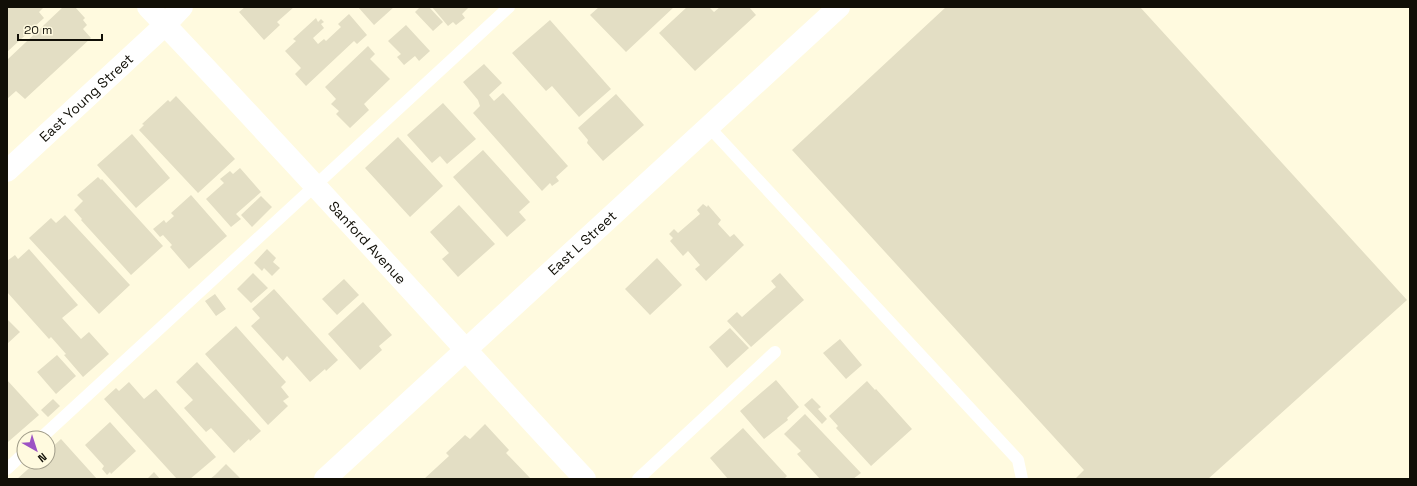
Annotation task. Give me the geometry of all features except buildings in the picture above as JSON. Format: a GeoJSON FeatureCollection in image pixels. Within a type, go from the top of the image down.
{"type":"FeatureCollection","features":[{"type":"Feature","properties":{"kind":"street","name":"Sanford Avenue"},"geometry":{"type":"LineString","coordinates":[[148,7],[315,185],[585,479]]}},
{"type":"Feature","properties":{"kind":"street","name":"East Young Street"},"geometry":{"type":"LineString","coordinates":[[7,171],[182,7]]}},
{"type":"Feature","properties":{"kind":"street","name":"East L Street"},"geometry":{"type":"LineString","coordinates":[[325,479],[839,7]]}},
{"type":"Feature","properties":{"kind":"lane"},"geometry":{"type":"LineString","coordinates":[[50,430],[509,7]]}},
{"type":"Feature","properties":{"kind":"lane"},"geometry":{"type":"LineString","coordinates":[[709,127],[1018,460],[1022,479]]}},
{"type":"Feature","properties":{"kind":"lane"},"geometry":{"type":"LineString","coordinates":[[638,479],[775,352]]}},
{"type":"Feature","properties":{"kind":"lane"},"geometry":{"type":"LineString","coordinates":[[7,469],[16,461]]}}]}
